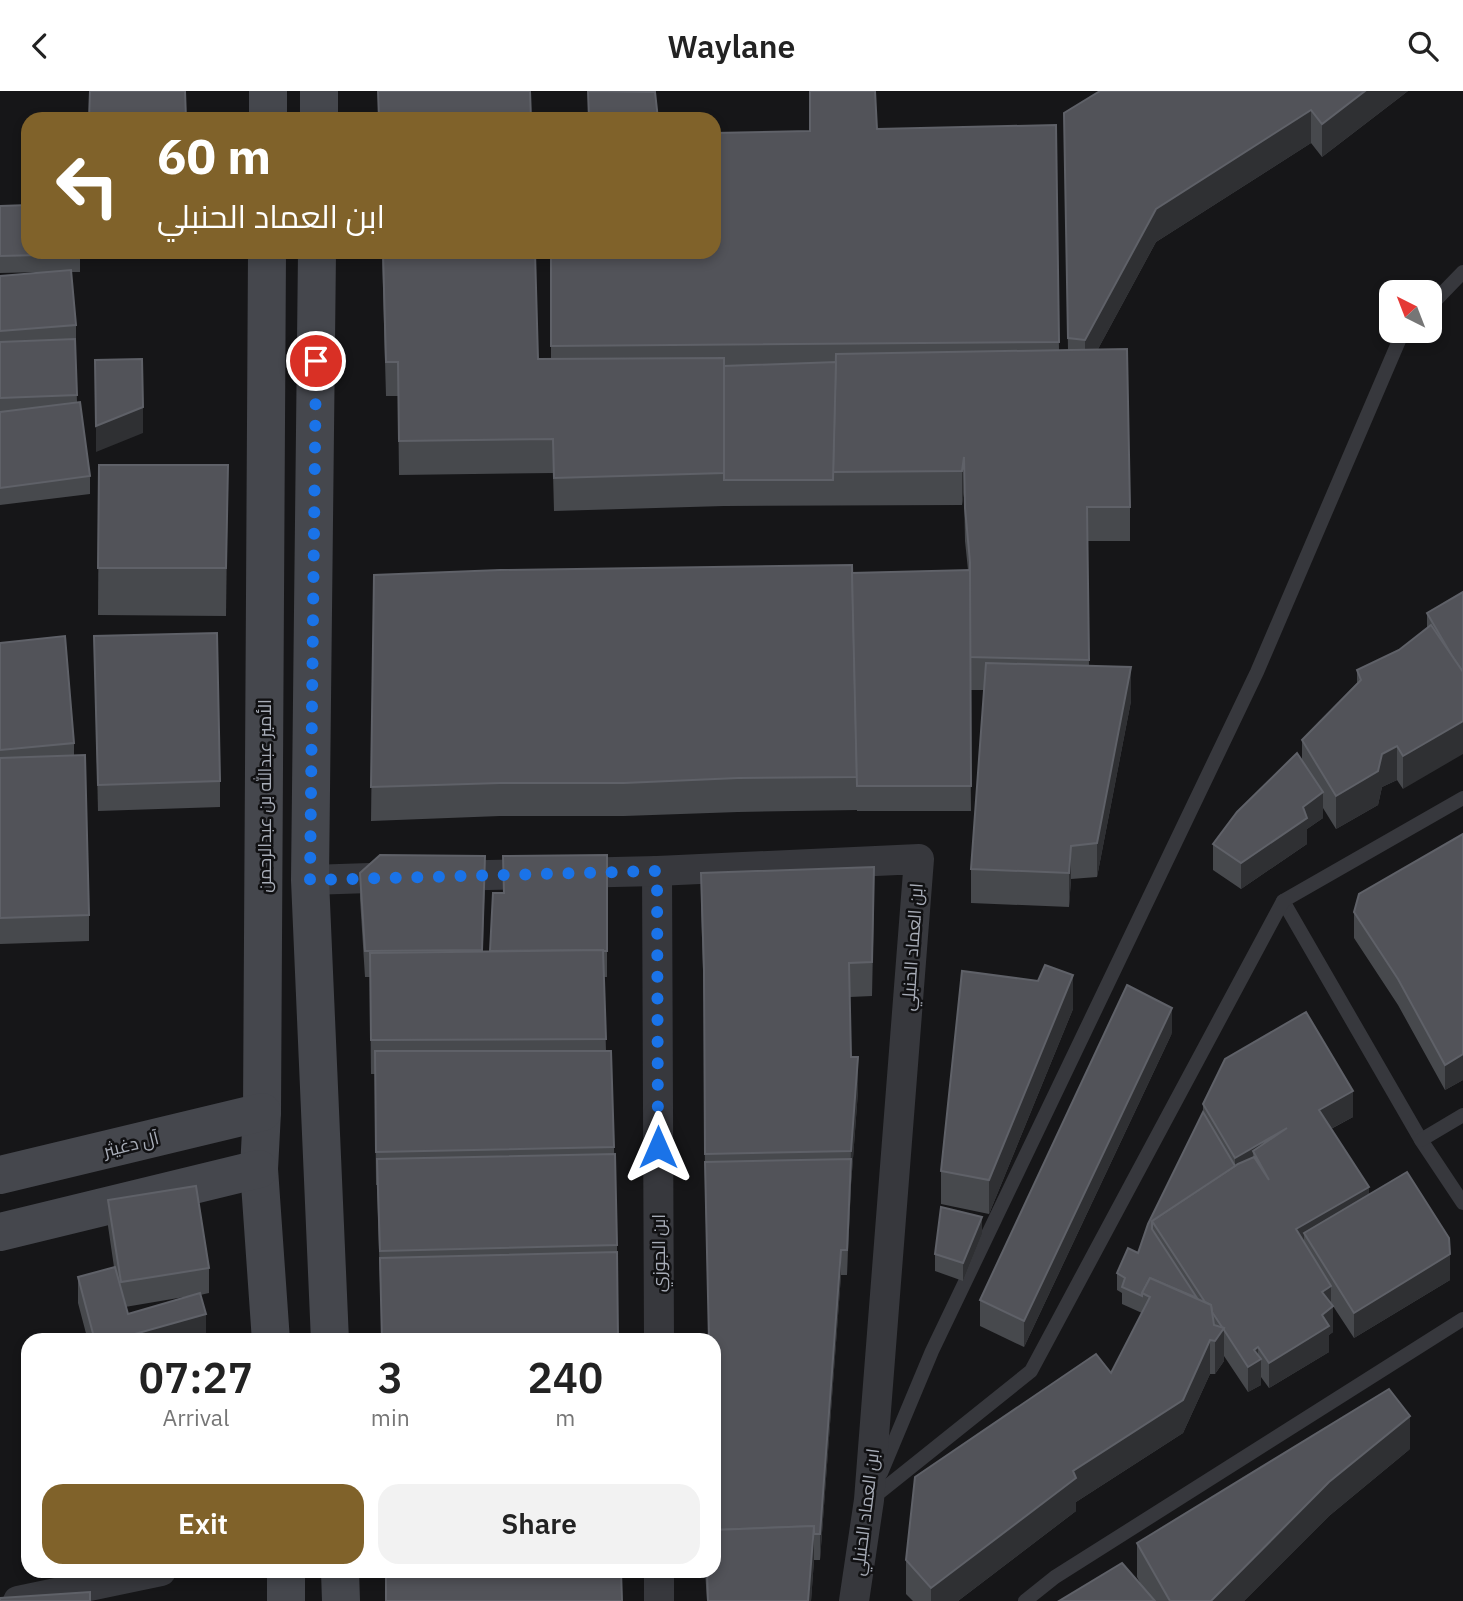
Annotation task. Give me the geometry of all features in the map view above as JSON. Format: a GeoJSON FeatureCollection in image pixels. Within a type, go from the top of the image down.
{"type":"FeatureCollection","features":[{"type":"Feature","properties":{"kind":"main road"},"geometry":{"type":"LineString","coordinates":[[268,91],[268,112]]}},
{"type":"Feature","properties":{"kind":"main road"},"geometry":{"type":"LineString","coordinates":[[319,91],[319,112]]}},
{"type":"Feature","properties":{"kind":"main road","name":"الأمير عبدالله بن عبدالرحمن"},"geometry":{"type":"LineString","coordinates":[[267,259],[262,1112],[259,1170],[270,1333]]}},
{"type":"Feature","properties":{"kind":"main road"},"geometry":{"type":"LineString","coordinates":[[317,259],[310,880],[330,1333]]}},
{"type":"Feature","properties":{"kind":"main road","name":"آل دغيثر"},"geometry":{"type":"LineString","coordinates":[[0,1175],[262,1112]]}},
{"type":"Feature","properties":{"kind":"main road"},"geometry":{"type":"LineString","coordinates":[[0,1232],[259,1170]]}},
{"type":"Feature","properties":{"kind":"main road"},"geometry":{"type":"LineString","coordinates":[[286,1578],[286,1601]]}},
{"type":"Feature","properties":{"kind":"main road"},"geometry":{"type":"LineString","coordinates":[[340,1578],[341,1601]]}},
{"type":"Feature","properties":{"kind":"street","name":"ابن العماد الحنبلي"},"geometry":{"type":"LineString","coordinates":[[310,880],[657,871],[919,859],[869,1500],[854,1601]]}},
{"type":"Feature","properties":{"kind":"street","name":"ابن الجوزي"},"geometry":{"type":"LineString","coordinates":[[657,871],[659,1333]]}},
{"type":"Feature","properties":{"kind":"street"},"geometry":{"type":"LineString","coordinates":[[18,1601],[128,1578]]}},
{"type":"Feature","properties":{"kind":"street"},"geometry":{"type":"LineString","coordinates":[[659,1578],[659,1601]]}},
{"type":"Feature","properties":{"kind":"lane"},"geometry":{"type":"LineString","coordinates":[[1442,294],[1463,272]]}},
{"type":"Feature","properties":{"kind":"lane"},"geometry":{"type":"LineString","coordinates":[[869,1500],[932,1351],[1257,672],[1398,343]]}},
{"type":"Feature","properties":{"kind":"lane"},"geometry":{"type":"LineString","coordinates":[[869,1500],[1031,1371],[1283,901],[1463,798]]}},
{"type":"Feature","properties":{"kind":"lane"},"geometry":{"type":"LineString","coordinates":[[1283,901],[1421,1140],[1463,1203]]}},
{"type":"Feature","properties":{"kind":"lane"},"geometry":{"type":"LineString","coordinates":[[1421,1140],[1463,1115]]}},
{"type":"Feature","properties":{"kind":"lane"},"geometry":{"type":"LineString","coordinates":[[1025,1601],[1055,1577],[1463,1319]]}},
{"type":"Feature","properties":{"kind":"building"},"geometry":{"type":"Polygon","coordinates":[[[90,91],[185,91],[186,112],[89,112],[90,91]]]}},
{"type":"Feature","properties":{"kind":"building"},"geometry":{"type":"Polygon","coordinates":[[[378,91],[530,91],[531,112],[379,112],[378,91]]]}},
{"type":"Feature","properties":{"kind":"building"},"geometry":{"type":"Polygon","coordinates":[[[588,91],[655,92],[657,112],[589,112],[588,91]]]}},
{"type":"Feature","properties":{"kind":"building"},"geometry":{"type":"Polygon","coordinates":[[[810,91],[875,91],[877,129],[1056,125],[1059,342],[551,346],[551,259],[721,259],[721,133],[810,131],[810,91]]]}},
{"type":"Feature","properties":{"kind":"building"},"geometry":{"type":"Polygon","coordinates":[[[1100,91],[1365,91],[1322,124],[1311,110],[1156,209],[1085,340],[1068,338],[1064,113],[1100,91]]]}},
{"type":"Feature","properties":{"kind":"building"},"geometry":{"type":"Polygon","coordinates":[[[21,205],[21,255],[0,256],[0,206],[21,205]]]}},
{"type":"Feature","properties":{"kind":"building"},"geometry":{"type":"Polygon","coordinates":[[[383,259],[535,259],[538,359],[724,358],[724,473],[554,478],[553,439],[399,441],[398,362],[386,362],[383,259]]]}},
{"type":"Feature","properties":{"kind":"building"},"geometry":{"type":"Polygon","coordinates":[[[71,270],[76,325],[0,331],[0,276],[71,270]]]}},
{"type":"Feature","properties":{"kind":"building"},"geometry":{"type":"Polygon","coordinates":[[[75,339],[77,395],[0,398],[0,342],[75,339]]]}},
{"type":"Feature","properties":{"kind":"building"},"geometry":{"type":"Polygon","coordinates":[[[1127,349],[1130,507],[1087,507],[1089,660],[970,657],[970,562],[964,457],[962,471],[833,472],[836,354],[1127,349]]]}},
{"type":"Feature","properties":{"kind":"building"},"geometry":{"type":"Polygon","coordinates":[[[142,359],[143,407],[96,426],[95,360],[142,359]]]}},
{"type":"Feature","properties":{"kind":"building"},"geometry":{"type":"Polygon","coordinates":[[[836,362],[833,480],[724,480],[724,366],[836,362]]]}},
{"type":"Feature","properties":{"kind":"building"},"geometry":{"type":"Polygon","coordinates":[[[80,402],[90,476],[0,488],[0,412],[80,402]]]}},
{"type":"Feature","properties":{"kind":"building"},"geometry":{"type":"Polygon","coordinates":[[[99,465],[228,465],[226,568],[98,568],[99,465]]]}},
{"type":"Feature","properties":{"kind":"building"},"geometry":{"type":"Polygon","coordinates":[[[852,565],[857,777],[371,787],[374,575],[500,570],[852,565]]]}},
{"type":"Feature","properties":{"kind":"building"},"geometry":{"type":"Polygon","coordinates":[[[970,570],[971,786],[857,786],[852,573],[970,570]]]}},
{"type":"Feature","properties":{"kind":"building"},"geometry":{"type":"Polygon","coordinates":[[[1463,592],[1463,672],[1427,613],[1463,592]]]}},
{"type":"Feature","properties":{"kind":"building"},"geometry":{"type":"Polygon","coordinates":[[[1431,625],[1463,672],[1463,721],[1403,756],[1397,746],[1382,754],[1378,771],[1336,796],[1302,740],[1361,680],[1357,670],[1399,650],[1431,625]]]}},
{"type":"Feature","properties":{"kind":"building"},"geometry":{"type":"Polygon","coordinates":[[[217,633],[220,781],[98,785],[94,636],[217,633]]]}},
{"type":"Feature","properties":{"kind":"building"},"geometry":{"type":"Polygon","coordinates":[[[65,636],[74,743],[0,750],[0,643],[65,636]]]}},
{"type":"Feature","properties":{"kind":"building"},"geometry":{"type":"Polygon","coordinates":[[[986,663],[1131,667],[1097,843],[1071,846],[1069,873],[971,869],[986,663]]]}},
{"type":"Feature","properties":{"kind":"building"},"geometry":{"type":"Polygon","coordinates":[[[1297,753],[1323,792],[1303,807],[1307,818],[1241,863],[1213,844],[1237,812],[1297,753]]]}},
{"type":"Feature","properties":{"kind":"building"},"geometry":{"type":"Polygon","coordinates":[[[85,755],[89,915],[0,918],[0,758],[85,755]]]}},
{"type":"Feature","properties":{"kind":"building"},"geometry":{"type":"Polygon","coordinates":[[[1463,834],[1463,1054],[1445,1065],[1398,979],[1354,912],[1359,894],[1463,834]]]}},
{"type":"Feature","properties":{"kind":"building"},"geometry":{"type":"Polygon","coordinates":[[[380,855],[485,856],[482,950],[365,951],[360,873],[380,855]]]}},
{"type":"Feature","properties":{"kind":"building"},"geometry":{"type":"Polygon","coordinates":[[[607,855],[607,951],[490,951],[493,893],[504,893],[503,856],[607,855]]]}},
{"type":"Feature","properties":{"kind":"building"},"geometry":{"type":"Polygon","coordinates":[[[874,867],[872,962],[849,963],[851,1057],[858,1057],[851,1151],[705,1154],[701,873],[874,867]]]}},
{"type":"Feature","properties":{"kind":"building"},"geometry":{"type":"Polygon","coordinates":[[[603,950],[606,1039],[371,1040],[370,953],[603,950]]]}},
{"type":"Feature","properties":{"kind":"building"},"geometry":{"type":"Polygon","coordinates":[[[1045,965],[1073,975],[989,1180],[941,1171],[962,971],[1038,981],[1045,965]]]}},
{"type":"Feature","properties":{"kind":"building"},"geometry":{"type":"Polygon","coordinates":[[[1127,985],[1172,1008],[1024,1321],[980,1300],[1127,985]]]}},
{"type":"Feature","properties":{"kind":"building"},"geometry":{"type":"Polygon","coordinates":[[[1306,1012],[1353,1091],[1319,1110],[1369,1187],[1296,1229],[1331,1286],[1322,1292],[1333,1306],[1322,1315],[1329,1326],[1269,1363],[1258,1347],[1254,1350],[1261,1359],[1248,1367],[1212,1312],[1211,1305],[1205,1302],[1152,1221],[1238,1164],[1254,1157],[1269,1180],[1253,1151],[1287,1128],[1235,1158],[1203,1104],[1225,1059],[1306,1012]]]}},
{"type":"Feature","properties":{"kind":"building"},"geometry":{"type":"Polygon","coordinates":[[[375,1051],[611,1051],[614,1147],[376,1152],[375,1051]]]}},
{"type":"Feature","properties":{"kind":"building"},"geometry":{"type":"Polygon","coordinates":[[[1203,1112],[1235,1166],[1152,1221],[1152,1229],[1197,1298],[1150,1278],[1142,1296],[1122,1287],[1125,1278],[1117,1273],[1128,1248],[1138,1253],[1148,1224],[1203,1112]]]}},
{"type":"Feature","properties":{"kind":"building"},"geometry":{"type":"Polygon","coordinates":[[[615,1154],[617,1245],[380,1251],[377,1159],[615,1154]]]}},
{"type":"Feature","properties":{"kind":"building"},"geometry":{"type":"Polygon","coordinates":[[[851,1159],[847,1250],[841,1250],[820,1534],[814,1534],[814,1526],[721,1530],[721,1333],[709,1333],[705,1162],[851,1159]]]}},
{"type":"Feature","properties":{"kind":"building"},"geometry":{"type":"Polygon","coordinates":[[[1407,1172],[1449,1238],[1450,1254],[1354,1313],[1304,1233],[1407,1172]]]}},
{"type":"Feature","properties":{"kind":"building"},"geometry":{"type":"Polygon","coordinates":[[[196,1186],[209,1268],[121,1282],[108,1200],[196,1186]]]}},
{"type":"Feature","properties":{"kind":"building"},"geometry":{"type":"Polygon","coordinates":[[[941,1207],[982,1217],[963,1263],[935,1254],[941,1207]]]}},
{"type":"Feature","properties":{"kind":"building"},"geometry":{"type":"Polygon","coordinates":[[[617,1252],[618,1333],[382,1333],[380,1258],[617,1252]]]}},
{"type":"Feature","properties":{"kind":"building"},"geometry":{"type":"Polygon","coordinates":[[[115,1267],[128,1314],[200,1293],[206,1314],[138,1333],[93,1333],[78,1277],[115,1267]]]}},
{"type":"Feature","properties":{"kind":"building"},"geometry":{"type":"Polygon","coordinates":[[[1150,1278],[1211,1305],[1214,1325],[1224,1328],[1215,1341],[1210,1340],[1183,1400],[1073,1471],[1076,1478],[931,1588],[906,1560],[915,1477],[1096,1354],[1111,1373],[1150,1297],[1142,1293],[1150,1278]]]}},
{"type":"Feature","properties":{"kind":"building"},"geometry":{"type":"Polygon","coordinates":[[[1389,1389],[1410,1416],[1329,1482],[1211,1601],[1170,1601],[1137,1543],[1389,1389]]]}},
{"type":"Feature","properties":{"kind":"building"},"geometry":{"type":"Polygon","coordinates":[[[814,1526],[808,1601],[708,1601],[707,1578],[721,1578],[721,1530],[814,1526]]]}},
{"type":"Feature","properties":{"kind":"building"},"geometry":{"type":"Polygon","coordinates":[[[1122,1563],[1155,1601],[1059,1601],[1122,1563]]]}},
{"type":"Feature","properties":{"kind":"building"},"geometry":{"type":"Polygon","coordinates":[[[386,1578],[621,1578],[622,1601],[386,1601],[386,1578]]]}},
{"type":"Feature","properties":{"kind":"building"},"geometry":{"type":"Polygon","coordinates":[[[90,1592],[90,1601],[0,1601],[0,1598],[90,1592]]]}},
{"type":"Feature","properties":{"kind":"route"},"geometry":{"type":"LineString","coordinates":[[316,361],[310,880],[657,871],[658,1147]]}}]}
